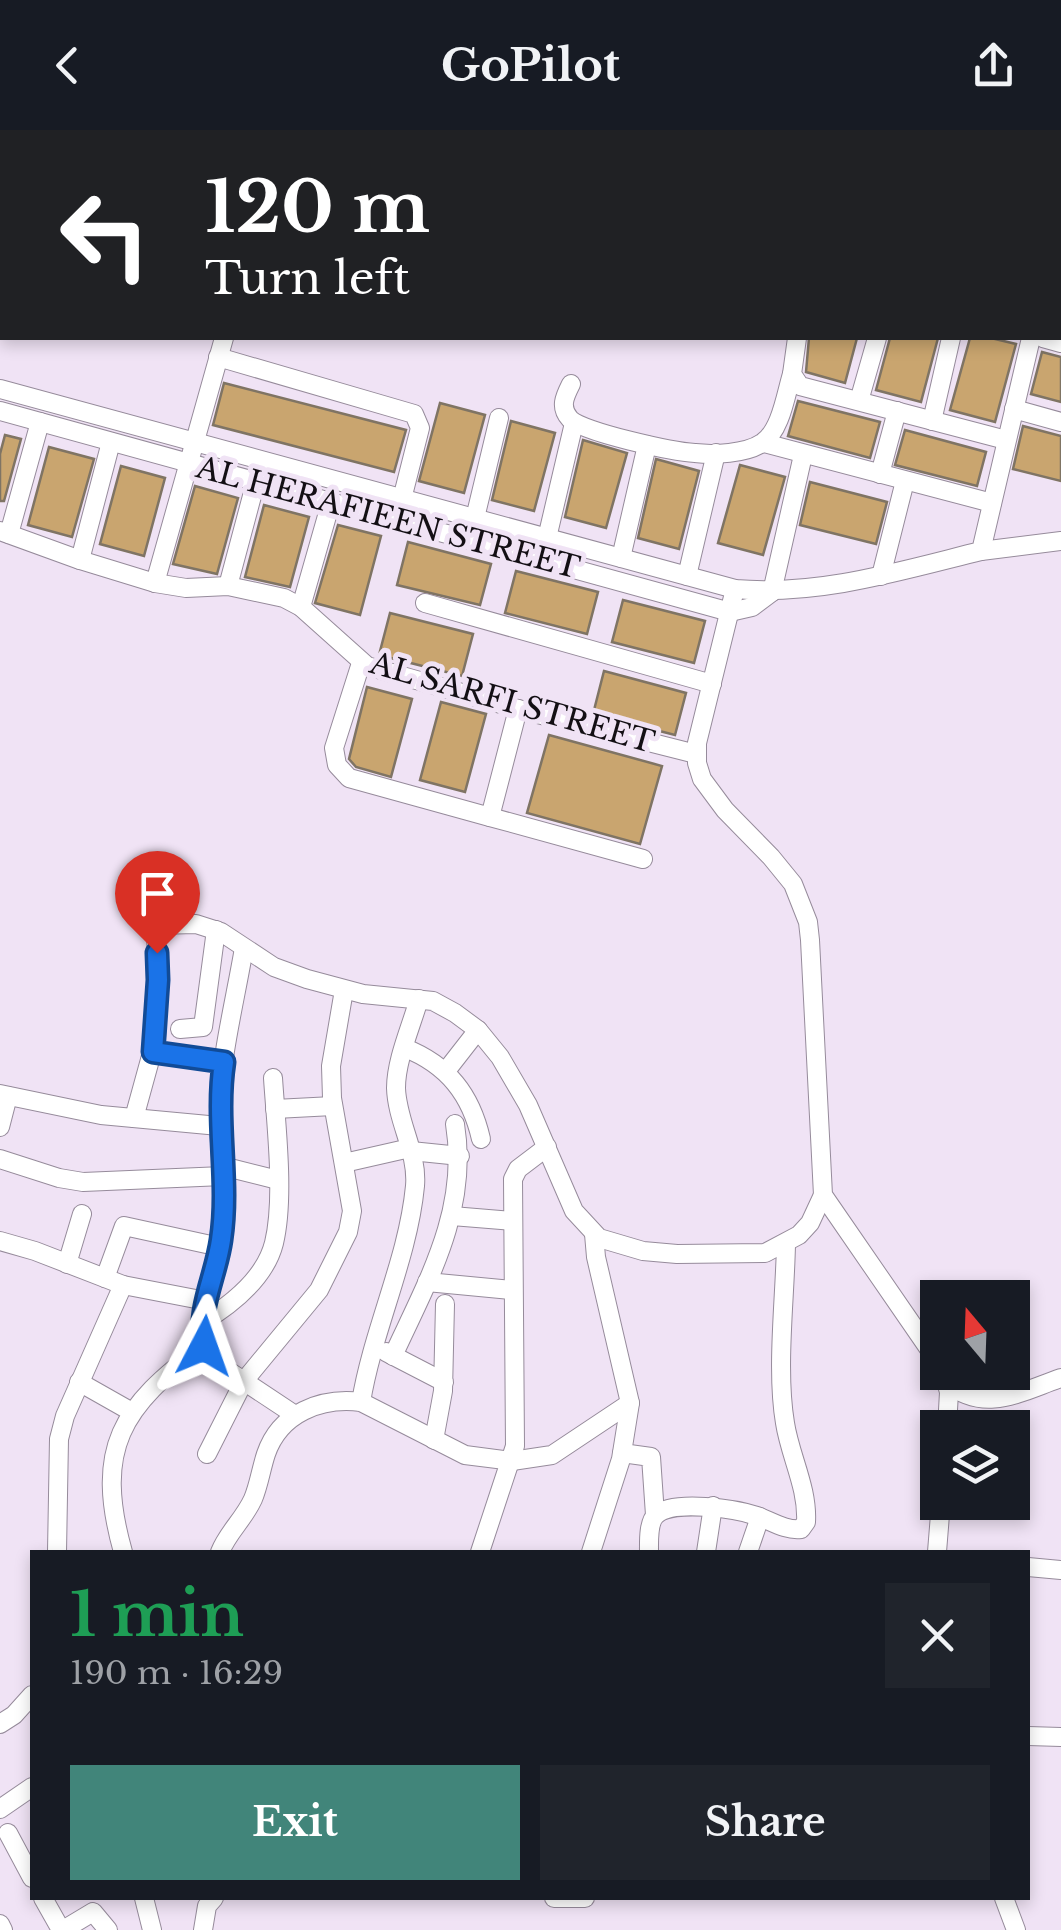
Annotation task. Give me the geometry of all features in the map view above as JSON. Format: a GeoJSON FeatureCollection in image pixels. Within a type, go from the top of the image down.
{"type":"FeatureCollection","features":[{"type":"Feature","properties":{"kind":"street"},"geometry":{"type":"LineString","coordinates":[[155,583],[223,340]]}},
{"type":"Feature","properties":{"kind":"street"},"geometry":{"type":"LineString","coordinates":[[764,442],[774,430],[792,374],[798,340]]}},
{"type":"Feature","properties":{"kind":"street"},"geometry":{"type":"LineString","coordinates":[[860,401],[876,340]]}},
{"type":"Feature","properties":{"kind":"street"},"geometry":{"type":"LineString","coordinates":[[932,420],[951,340]]}},
{"type":"Feature","properties":{"kind":"street"},"geometry":{"type":"LineString","coordinates":[[981,551],[1031,340]]}},
{"type":"Feature","properties":{"kind":"street"},"geometry":{"type":"LineString","coordinates":[[218,357],[414,414],[420,428],[402,499]]}},
{"type":"Feature","properties":{"kind":"street"},"geometry":{"type":"LineString","coordinates":[[792,374],[800,386],[1006,440]]}},
{"type":"Feature","properties":{"kind":"street"},"geometry":{"type":"LineString","coordinates":[[571,384],[563,401],[564,411],[574,423],[647,445],[693,454],[764,442],[992,503]]}},
{"type":"Feature","properties":{"kind":"street","name":"AL HERAFIEEN STREET"},"geometry":{"type":"LineString","coordinates":[[0,389],[736,589],[772,592],[881,576],[981,551],[1061,542]]}},
{"type":"Feature","properties":{"kind":"street"},"geometry":{"type":"LineString","coordinates":[[1014,409],[1061,422]]}},
{"type":"Feature","properties":{"kind":"street","name":"AL HERAFIEEN STREET"},"geometry":{"type":"LineString","coordinates":[[0,411],[730,612],[752,607],[772,592]]}},
{"type":"Feature","properties":{"kind":"street"},"geometry":{"type":"LineString","coordinates":[[880,474],[897,411]]}},
{"type":"Feature","properties":{"kind":"street"},"geometry":{"type":"LineString","coordinates":[[475,518],[500,418]]}},
{"type":"Feature","properties":{"kind":"street"},"geometry":{"type":"LineString","coordinates":[[5,532],[40,422]]}},
{"type":"Feature","properties":{"kind":"street"},"geometry":{"type":"LineString","coordinates":[[546,538],[574,423]]}},
{"type":"Feature","properties":{"kind":"street"},"geometry":{"type":"LineString","coordinates":[[80,560],[111,442]]}},
{"type":"Feature","properties":{"kind":"street"},"geometry":{"type":"LineString","coordinates":[[621,558],[647,445]]}},
{"type":"Feature","properties":{"kind":"street"},"geometry":{"type":"LineString","coordinates":[[686,576],[716,453]]}},
{"type":"Feature","properties":{"kind":"street"},"geometry":{"type":"LineString","coordinates":[[772,592],[803,455]]}},
{"type":"Feature","properties":{"kind":"street"},"geometry":{"type":"LineString","coordinates":[[228,586],[256,481]]}},
{"type":"Feature","properties":{"kind":"street"},"geometry":{"type":"LineString","coordinates":[[881,576],[905,481]]}},
{"type":"Feature","properties":{"kind":"street"},"geometry":{"type":"LineString","coordinates":[[302,607],[331,502]]}},
{"type":"Feature","properties":{"kind":"street","name":"AL SARFI STREET"},"geometry":{"type":"LineString","coordinates":[[5,532],[155,583],[186,588],[228,586],[262,592],[302,607],[361,663],[518,710],[696,754]]}},
{"type":"Feature","properties":{"kind":"street"},"geometry":{"type":"LineString","coordinates":[[134,1118],[153,1052],[158,980],[155,925],[196,924],[216,930],[274,968],[344,990],[433,1001],[478,1030],[500,1057],[528,1104],[574,1211],[594,1234],[630,1248],[677,1254],[765,1253],[786,1244],[810,1223],[823,1195],[808,922],[793,884],[702,779],[696,754],[736,589]]}},
{"type":"Feature","properties":{"kind":"street"},"geometry":{"type":"LineString","coordinates":[[425,602],[712,684]]}},
{"type":"Feature","properties":{"kind":"street"},"geometry":{"type":"LineString","coordinates":[[361,663],[334,748],[342,773],[348,778],[643,859]]}},
{"type":"Feature","properties":{"kind":"street"},"geometry":{"type":"LineString","coordinates":[[490,817],[518,710]]}},
{"type":"Feature","properties":{"kind":"street"},"geometry":{"type":"LineString","coordinates":[[180,1029],[203,1027],[216,930]]}},
{"type":"Feature","properties":{"kind":"street"},"geometry":{"type":"LineString","coordinates":[[244,948],[224,1062],[219,1126],[223,1171],[220,1247],[201,1323],[204,1346],[212,1360],[295,1415]]}},
{"type":"Feature","properties":{"kind":"street"},"geometry":{"type":"LineString","coordinates":[[207,1454],[244,1381],[318,1290],[348,1232],[352,1210],[333,1106],[331,1066],[344,990]]}},
{"type":"Feature","properties":{"kind":"street"},"geometry":{"type":"LineString","coordinates":[[361,1402],[372,1345],[413,1198],[415,1166],[396,1088],[419,999]]}},
{"type":"Feature","properties":{"kind":"street"},"geometry":{"type":"LineString","coordinates":[[446,1071],[478,1030]]}},
{"type":"Feature","properties":{"kind":"street"},"geometry":{"type":"LineString","coordinates":[[405,1048],[446,1071],[463,1091],[475,1114],[481,1139]]}},
{"type":"Feature","properties":{"kind":"street"},"geometry":{"type":"LineString","coordinates":[[153,1052],[224,1062]]}},
{"type":"Feature","properties":{"kind":"street"},"geometry":{"type":"LineString","coordinates":[[201,1323],[234,1301],[253,1282],[274,1243],[278,1180],[273,1078]]}},
{"type":"Feature","properties":{"kind":"street"},"geometry":{"type":"LineString","coordinates":[[0,1128],[4,1095],[101,1115],[219,1126]]}},
{"type":"Feature","properties":{"kind":"street"},"geometry":{"type":"LineString","coordinates":[[275,1109],[333,1106]]}},
{"type":"Feature","properties":{"kind":"street"},"geometry":{"type":"LineString","coordinates":[[393,1356],[428,1282],[452,1216],[460,1156],[455,1124]]}},
{"type":"Feature","properties":{"kind":"street"},"geometry":{"type":"LineString","coordinates":[[481,1550],[512,1461],[516,1415],[514,1175],[547,1147]]}},
{"type":"Feature","properties":{"kind":"street"},"geometry":{"type":"LineString","coordinates":[[344,1163],[410,1149],[460,1156]]}},
{"type":"Feature","properties":{"kind":"street"},"geometry":{"type":"LineString","coordinates":[[0,1158],[59,1178],[84,1182],[223,1171],[278,1180]]}},
{"type":"Feature","properties":{"kind":"street"},"geometry":{"type":"LineString","coordinates":[[823,1195],[920,1336]]}},
{"type":"Feature","properties":{"kind":"street"},"geometry":{"type":"LineString","coordinates":[[66,1264],[82,1214]]}},
{"type":"Feature","properties":{"kind":"street"},"geometry":{"type":"LineString","coordinates":[[452,1216],[512,1222]]}},
{"type":"Feature","properties":{"kind":"street"},"geometry":{"type":"LineString","coordinates":[[57,1550],[59,1440],[114,1282],[124,1226],[220,1247]]}},
{"type":"Feature","properties":{"kind":"street"},"geometry":{"type":"LineString","coordinates":[[592,1550],[622,1452],[630,1402],[594,1234]]}},
{"type":"Feature","properties":{"kind":"street"},"geometry":{"type":"LineString","coordinates":[[0,1241],[114,1282],[206,1301]]}},
{"type":"Feature","properties":{"kind":"street"},"geometry":{"type":"LineString","coordinates":[[656,1515],[713,1506],[793,1530],[806,1522],[782,1396],[786,1244]]}},
{"type":"Feature","properties":{"kind":"street"},"geometry":{"type":"LineString","coordinates":[[428,1282],[512,1290]]}},
{"type":"Feature","properties":{"kind":"street"},"geometry":{"type":"LineString","coordinates":[[434,1440],[444,1382],[445,1304]]}},
{"type":"Feature","properties":{"kind":"street"},"geometry":{"type":"LineString","coordinates":[[372,1345],[444,1382]]}},
{"type":"Feature","properties":{"kind":"street"},"geometry":{"type":"LineString","coordinates":[[122,1550],[112,1501],[111,1463],[122,1430],[163,1376],[204,1346]]}},
{"type":"Feature","properties":{"kind":"street"},"geometry":{"type":"LineString","coordinates":[[1030,1388],[1061,1378]]}},
{"type":"Feature","properties":{"kind":"street"},"geometry":{"type":"LineString","coordinates":[[79,1382],[132,1412]]}},
{"type":"Feature","properties":{"kind":"street"},"geometry":{"type":"LineString","coordinates":[[956,1390],[979,1400],[1024,1390]]}},
{"type":"Feature","properties":{"kind":"street"},"geometry":{"type":"LineString","coordinates":[[221,1550],[227,1534],[250,1506],[271,1443],[295,1415],[327,1402],[361,1402],[465,1455],[512,1461],[552,1455],[630,1402]]}},
{"type":"Feature","properties":{"kind":"street"},"geometry":{"type":"LineString","coordinates":[[622,1452],[651,1457],[656,1515],[648,1550]]}},
{"type":"Feature","properties":{"kind":"street"},"geometry":{"type":"LineString","coordinates":[[706,1550],[713,1506]]}},
{"type":"Feature","properties":{"kind":"street"},"geometry":{"type":"LineString","coordinates":[[749,1550],[760,1517]]}},
{"type":"Feature","properties":{"kind":"street"},"geometry":{"type":"LineString","coordinates":[[937,1550],[939,1520]]}},
{"type":"Feature","properties":{"kind":"street"},"geometry":{"type":"LineString","coordinates":[[1030,1567],[1061,1570]]}},
{"type":"Feature","properties":{"kind":"street"},"geometry":{"type":"LineString","coordinates":[[0,1724],[30,1697]]}},
{"type":"Feature","properties":{"kind":"street"},"geometry":{"type":"LineString","coordinates":[[1030,1736],[1061,1737]]}},
{"type":"Feature","properties":{"kind":"street"},"geometry":{"type":"LineString","coordinates":[[3,1801],[30,1788]]}},
{"type":"Feature","properties":{"kind":"street"},"geometry":{"type":"LineString","coordinates":[[8,1833],[30,1874]]}},
{"type":"Feature","properties":{"kind":"street"},"geometry":{"type":"LineString","coordinates":[[44,1900],[62,1930],[93,1912],[108,1930]]}},
{"type":"Feature","properties":{"kind":"street"},"geometry":{"type":"LineString","coordinates":[[144,1900],[152,1930]]}},
{"type":"Feature","properties":{"kind":"street"},"geometry":{"type":"LineString","coordinates":[[204,1930],[207,1906],[212,1900]]}},
{"type":"Feature","properties":{"kind":"street"},"geometry":{"type":"LineString","coordinates":[[1005,1900],[1016,1930]]}},
{"type":"Feature","properties":{"kind":"building"},"geometry":{"type":"Polygon","coordinates":[[[809,340],[856,340],[845,383],[806,372],[809,340]]]}},
{"type":"Feature","properties":{"kind":"building"},"geometry":{"type":"Polygon","coordinates":[[[889,340],[937,340],[921,402],[876,390],[889,340]]]}},
{"type":"Feature","properties":{"kind":"building"},"geometry":{"type":"Polygon","coordinates":[[[969,340],[1016,344],[995,422],[950,410],[969,340]]]}},
{"type":"Feature","properties":{"kind":"building"},"geometry":{"type":"Polygon","coordinates":[[[1042,352],[1061,357],[1061,402],[1031,394],[1042,352]]]}},
{"type":"Feature","properties":{"kind":"building"},"geometry":{"type":"Polygon","coordinates":[[[224,383],[406,430],[394,472],[213,425],[224,383]]]}},
{"type":"Feature","properties":{"kind":"building"},"geometry":{"type":"Polygon","coordinates":[[[798,401],[880,422],[870,458],[788,436],[798,401]]]}},
{"type":"Feature","properties":{"kind":"building"},"geometry":{"type":"Polygon","coordinates":[[[440,403],[485,415],[464,493],[419,481],[440,403]]]}},
{"type":"Feature","properties":{"kind":"building"},"geometry":{"type":"Polygon","coordinates":[[[511,421],[555,433],[534,511],[492,500],[511,421]]]}},
{"type":"Feature","properties":{"kind":"building"},"geometry":{"type":"Polygon","coordinates":[[[1023,426],[1061,436],[1061,481],[1013,469],[1023,426]]]}},
{"type":"Feature","properties":{"kind":"building"},"geometry":{"type":"Polygon","coordinates":[[[905,430],[986,452],[977,486],[895,465],[905,430]]]}},
{"type":"Feature","properties":{"kind":"building"},"geometry":{"type":"Polygon","coordinates":[[[5,435],[21,439],[4,501],[0,501],[0,454],[5,435]]]}},
{"type":"Feature","properties":{"kind":"building"},"geometry":{"type":"Polygon","coordinates":[[[583,440],[627,453],[606,528],[565,517],[583,440]]]}},
{"type":"Feature","properties":{"kind":"building"},"geometry":{"type":"Polygon","coordinates":[[[49,447],[94,459],[72,537],[28,525],[49,447]]]}},
{"type":"Feature","properties":{"kind":"building"},"geometry":{"type":"Polygon","coordinates":[[[656,459],[699,471],[679,549],[638,538],[656,459]]]}},
{"type":"Feature","properties":{"kind":"building"},"geometry":{"type":"Polygon","coordinates":[[[740,465],[785,477],[763,555],[718,543],[740,465]]]}},
{"type":"Feature","properties":{"kind":"building"},"geometry":{"type":"Polygon","coordinates":[[[121,466],[165,478],[144,556],[100,544],[121,466]]]}},
{"type":"Feature","properties":{"kind":"building"},"geometry":{"type":"Polygon","coordinates":[[[810,482],[887,502],[876,544],[800,525],[810,482]]]}},
{"type":"Feature","properties":{"kind":"building"},"geometry":{"type":"Polygon","coordinates":[[[195,486],[238,498],[217,574],[173,564],[195,486]]]}},
{"type":"Feature","properties":{"kind":"building"},"geometry":{"type":"Polygon","coordinates":[[[264,505],[309,517],[290,587],[245,577],[264,505]]]}},
{"type":"Feature","properties":{"kind":"building"},"geometry":{"type":"Polygon","coordinates":[[[338,525],[381,536],[360,615],[315,603],[338,525]]]}},
{"type":"Feature","properties":{"kind":"building"},"geometry":{"type":"Polygon","coordinates":[[[408,542],[491,564],[480,605],[397,585],[408,542]]]}},
{"type":"Feature","properties":{"kind":"building"},"geometry":{"type":"Polygon","coordinates":[[[516,571],[598,592],[587,634],[505,613],[516,571]]]}},
{"type":"Feature","properties":{"kind":"building"},"geometry":{"type":"Polygon","coordinates":[[[623,600],[705,621],[694,663],[612,642],[623,600]]]}},
{"type":"Feature","properties":{"kind":"building"},"geometry":{"type":"Polygon","coordinates":[[[390,613],[473,634],[462,676],[379,655],[390,613]]]}},
{"type":"Feature","properties":{"kind":"building"},"geometry":{"type":"Polygon","coordinates":[[[604,671],[686,693],[675,735],[593,714],[604,671]]]}},
{"type":"Feature","properties":{"kind":"building"},"geometry":{"type":"Polygon","coordinates":[[[367,687],[412,699],[391,777],[356,767],[349,759],[367,687]]]}},
{"type":"Feature","properties":{"kind":"building"},"geometry":{"type":"Polygon","coordinates":[[[441,702],[486,714],[465,792],[420,780],[441,702]]]}},
{"type":"Feature","properties":{"kind":"building"},"geometry":{"type":"Polygon","coordinates":[[[549,735],[662,766],[640,844],[527,813],[549,735]]]}},
{"type":"Feature","properties":{"kind":"route"},"geometry":{"type":"LineString","coordinates":[[157,953],[153,1052],[224,1062],[219,1111],[221,1241],[202,1316],[204,1346]]}}]}
